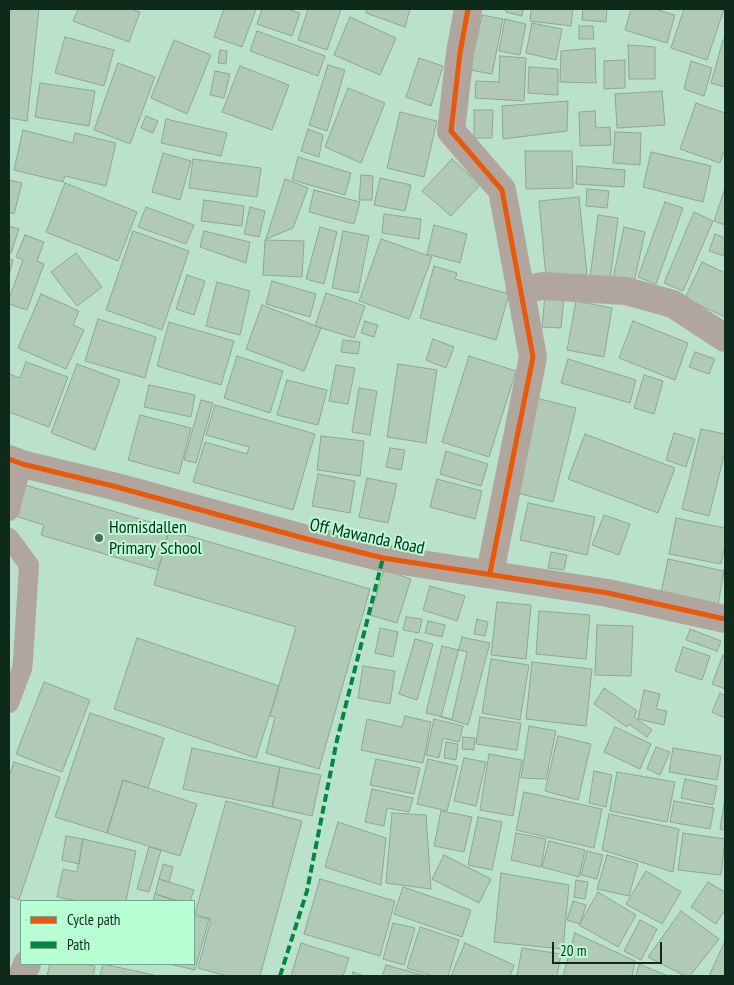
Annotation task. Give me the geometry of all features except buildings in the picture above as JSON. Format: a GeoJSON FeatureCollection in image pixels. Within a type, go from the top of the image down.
{"type":"FeatureCollection","features":[{"type":"Feature","properties":{"kind":"street"},"geometry":{"type":"LineString","coordinates":[[468,9],[460,53],[451,131],[502,190],[533,357],[490,573]]}},
{"type":"Feature","properties":{"kind":"street"},"geometry":{"type":"LineString","coordinates":[[520,290],[543,286],[626,291],[673,304],[725,338]]}},
{"type":"Feature","properties":{"kind":"street","name":"Off Mawanda Road"},"geometry":{"type":"LineString","coordinates":[[16,462],[383,558],[490,573],[608,593],[725,619]]}},
{"type":"Feature","properties":{"kind":"lane"},"geometry":{"type":"LineString","coordinates":[[9,511],[16,462]]}},
{"type":"Feature","properties":{"kind":"lane"},"geometry":{"type":"LineString","coordinates":[[9,538],[29,565],[16,660],[22,669],[9,703]]}},
{"type":"Feature","properties":{"kind":"marked path"},"geometry":{"type":"LineString","coordinates":[[280,976],[307,891],[337,740],[383,558]]}},
{"type":"Feature","properties":{"kind":"cycle path"},"geometry":{"type":"LineString","coordinates":[[468,9],[460,53],[451,131],[502,190],[533,357],[490,573]]}},
{"type":"Feature","properties":{"kind":"cycle path"},"geometry":{"type":"LineString","coordinates":[[9,459],[22,464],[113,486],[383,558],[608,593],[725,619]]}},
{"type":"Feature","properties":{"kind":"place","name":"Homisdallen Primary School"},"geometry":{"type":"Point","coordinates":[99,538]}}]}
